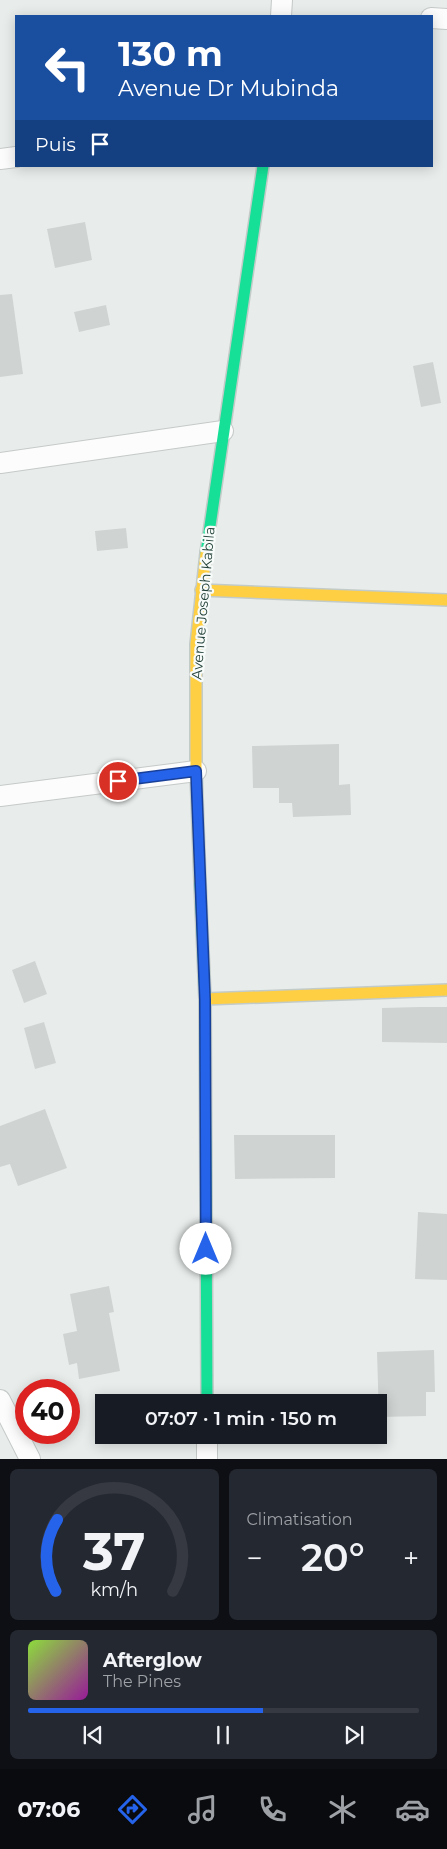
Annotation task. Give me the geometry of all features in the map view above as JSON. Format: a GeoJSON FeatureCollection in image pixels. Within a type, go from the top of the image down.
{"type":"FeatureCollection","features":[{"type":"Feature","properties":{"kind":"street"},"geometry":{"type":"LineString","coordinates":[[281,15],[282,0]]}},
{"type":"Feature","properties":{"kind":"street"},"geometry":{"type":"LineString","coordinates":[[433,18],[447,19]]}},
{"type":"Feature","properties":{"kind":"street"},"geometry":{"type":"LineString","coordinates":[[0,159],[15,157]]}},
{"type":"Feature","properties":{"kind":"street","name":"Avenue Joseph Kabila"},"geometry":{"type":"LineString","coordinates":[[207,1394],[205,1000],[196,771],[196,644],[201,590],[223,431],[263,167]]}},
{"type":"Feature","properties":{"kind":"street"},"geometry":{"type":"LineString","coordinates":[[0,463],[223,431]]}},
{"type":"Feature","properties":{"kind":"street"},"geometry":{"type":"LineString","coordinates":[[201,590],[447,600]]}},
{"type":"Feature","properties":{"kind":"street"},"geometry":{"type":"LineString","coordinates":[[0,796],[196,771]]}},
{"type":"Feature","properties":{"kind":"street"},"geometry":{"type":"LineString","coordinates":[[205,1000],[447,990]]}},
{"type":"Feature","properties":{"kind":"street"},"geometry":{"type":"LineString","coordinates":[[0,1400],[30,1459]]}},
{"type":"Feature","properties":{"kind":"street"},"geometry":{"type":"LineString","coordinates":[[207,1444],[207,1459]]}},
{"type":"Feature","properties":{"kind":"building"},"geometry":{"type":"Polygon","coordinates":[[[85,222],[92,260],[55,268],[47,229],[85,222]]]}},
{"type":"Feature","properties":{"kind":"building"},"geometry":{"type":"Polygon","coordinates":[[[12,294],[23,374],[0,377],[0,295],[12,294]]]}},
{"type":"Feature","properties":{"kind":"building"},"geometry":{"type":"Polygon","coordinates":[[[106,305],[110,325],[79,332],[74,312],[106,305]]]}},
{"type":"Feature","properties":{"kind":"building"},"geometry":{"type":"Polygon","coordinates":[[[433,362],[441,403],[421,407],[413,366],[433,362]]]}},
{"type":"Feature","properties":{"kind":"building"},"geometry":{"type":"Polygon","coordinates":[[[126,528],[128,548],[97,551],[95,531],[126,528]]]}},
{"type":"Feature","properties":{"kind":"building"},"geometry":{"type":"Polygon","coordinates":[[[339,744],[339,785],[350,784],[351,815],[293,817],[292,803],[279,803],[279,788],[253,788],[252,746],[339,744]]]}},
{"type":"Feature","properties":{"kind":"building"},"geometry":{"type":"Polygon","coordinates":[[[35,961],[47,994],[24,1003],[12,970],[35,961]]]}},
{"type":"Feature","properties":{"kind":"building"},"geometry":{"type":"Polygon","coordinates":[[[447,1007],[447,1043],[382,1042],[382,1008],[447,1007]]]}},
{"type":"Feature","properties":{"kind":"building"},"geometry":{"type":"Polygon","coordinates":[[[44,1022],[56,1063],[35,1069],[24,1028],[44,1022]]]}},
{"type":"Feature","properties":{"kind":"building"},"geometry":{"type":"Polygon","coordinates":[[[45,1109],[67,1168],[18,1186],[10,1164],[0,1167],[0,1126],[45,1109]]]}},
{"type":"Feature","properties":{"kind":"building"},"geometry":{"type":"Polygon","coordinates":[[[234,1135],[335,1135],[335,1178],[235,1179],[234,1135]]]}},
{"type":"Feature","properties":{"kind":"building"},"geometry":{"type":"Polygon","coordinates":[[[418,1212],[447,1214],[447,1280],[415,1279],[418,1212]]]}},
{"type":"Feature","properties":{"kind":"building"},"geometry":{"type":"Polygon","coordinates":[[[109,1286],[114,1312],[109,1313],[120,1371],[79,1379],[77,1363],[69,1365],[63,1334],[77,1331],[70,1294],[109,1286]]]}},
{"type":"Feature","properties":{"kind":"building"},"geometry":{"type":"Polygon","coordinates":[[[434,1350],[435,1392],[426,1392],[426,1416],[387,1417],[387,1394],[378,1394],[377,1352],[434,1350]]]}},
{"type":"Feature","properties":{"kind":"traffic: fast"},"geometry":{"type":"LineString","coordinates":[[206,553],[263,167]]}},
{"type":"Feature","properties":{"kind":"traffic: fast"},"geometry":{"type":"LineString","coordinates":[[200,882],[205,999],[207,1394]]}},
{"type":"Feature","properties":{"kind":"traffic: slow"},"geometry":{"type":"LineString","coordinates":[[200,882],[196,771],[196,644],[206,553]]}},
{"type":"Feature","properties":{"kind":"traffic: slow"},"geometry":{"type":"LineString","coordinates":[[201,590],[447,600]]}},
{"type":"Feature","properties":{"kind":"traffic: slow"},"geometry":{"type":"LineString","coordinates":[[205,999],[447,990]]}},
{"type":"Feature","properties":{"kind":"route"},"geometry":{"type":"LineString","coordinates":[[118,781],[196,771],[205,1000],[206,1249]]}}]}
